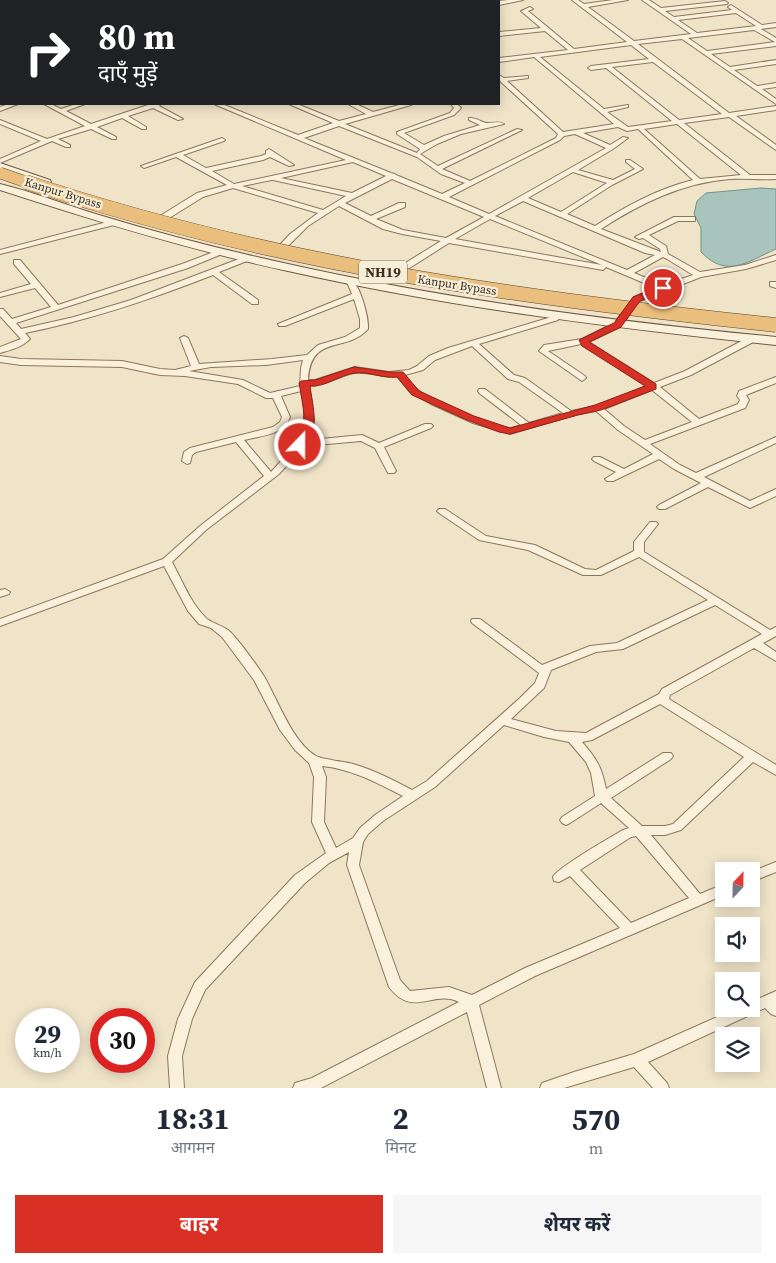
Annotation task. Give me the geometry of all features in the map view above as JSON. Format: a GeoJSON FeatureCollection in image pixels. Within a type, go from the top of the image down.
{"type":"FeatureCollection","features":[{"type":"Feature","properties":{"kind":"highway","name":"Kanpur Bypass"},"geometry":{"type":"LineString","coordinates":[[0,173],[155,220],[262,248],[323,261],[525,296],[661,314],[776,325]]}},
{"type":"Feature","properties":{"kind":"highway","name":"Kanpur Bypass"},"geometry":{"type":"LineString","coordinates":[[0,179],[78,206],[174,232],[380,279],[582,311],[776,332]]}},
{"type":"Feature","properties":{"kind":"main road"},"geometry":{"type":"LineString","coordinates":[[0,166],[71,191],[163,218],[281,248],[396,272],[630,306],[776,320]]}},
{"type":"Feature","properties":{"kind":"main road"},"geometry":{"type":"LineString","coordinates":[[0,187],[111,223],[244,259],[351,282],[477,306],[555,318],[776,341]]}},
{"type":"Feature","properties":{"kind":"street"},"geometry":{"type":"LineString","coordinates":[[500,3],[520,0]]}},
{"type":"Feature","properties":{"kind":"street"},"geometry":{"type":"LineString","coordinates":[[575,0],[776,148]]}},
{"type":"Feature","properties":{"kind":"street"},"geometry":{"type":"LineString","coordinates":[[582,6],[625,0]]}},
{"type":"Feature","properties":{"kind":"street"},"geometry":{"type":"LineString","coordinates":[[645,0],[696,36]]}},
{"type":"Feature","properties":{"kind":"street"},"geometry":{"type":"LineString","coordinates":[[660,10],[722,2],[776,42]]}},
{"type":"Feature","properties":{"kind":"street"},"geometry":{"type":"LineString","coordinates":[[530,8],[524,11],[573,51]]}},
{"type":"Feature","properties":{"kind":"street"},"geometry":{"type":"LineString","coordinates":[[673,19],[736,11]]}},
{"type":"Feature","properties":{"kind":"street"},"geometry":{"type":"LineString","coordinates":[[500,60],[776,25]]}},
{"type":"Feature","properties":{"kind":"street"},"geometry":{"type":"LineString","coordinates":[[500,34],[546,29]]}},
{"type":"Feature","properties":{"kind":"street"},"geometry":{"type":"LineString","coordinates":[[683,37],[776,102]]}},
{"type":"Feature","properties":{"kind":"street"},"geometry":{"type":"LineString","coordinates":[[705,53],[776,42]]}},
{"type":"Feature","properties":{"kind":"street"},"geometry":{"type":"LineString","coordinates":[[536,56],[619,125],[627,129],[776,108]]}},
{"type":"Feature","properties":{"kind":"street"},"geometry":{"type":"LineString","coordinates":[[591,68],[654,60]]}},
{"type":"Feature","properties":{"kind":"street"},"geometry":{"type":"LineString","coordinates":[[728,68],[776,62]]}},
{"type":"Feature","properties":{"kind":"street"},"geometry":{"type":"LineString","coordinates":[[607,66],[747,176]]}},
{"type":"Feature","properties":{"kind":"street"},"geometry":{"type":"LineString","coordinates":[[500,79],[526,77]]}},
{"type":"Feature","properties":{"kind":"street"},"geometry":{"type":"LineString","coordinates":[[500,79],[562,134]]}},
{"type":"Feature","properties":{"kind":"street"},"geometry":{"type":"LineString","coordinates":[[756,88],[776,85]]}},
{"type":"Feature","properties":{"kind":"street"},"geometry":{"type":"LineString","coordinates":[[0,109],[12,105]]}},
{"type":"Feature","properties":{"kind":"street"},"geometry":{"type":"LineString","coordinates":[[49,105],[114,138]]}},
{"type":"Feature","properties":{"kind":"street"},"geometry":{"type":"LineString","coordinates":[[60,111],[79,105]]}},
{"type":"Feature","properties":{"kind":"street"},"geometry":{"type":"LineString","coordinates":[[0,161],[49,140],[153,105]]}},
{"type":"Feature","properties":{"kind":"street"},"geometry":{"type":"LineString","coordinates":[[158,105],[180,119]]}},
{"type":"Feature","properties":{"kind":"street"},"geometry":{"type":"LineString","coordinates":[[219,105],[356,159],[663,288]]}},
{"type":"Feature","properties":{"kind":"street"},"geometry":{"type":"LineString","coordinates":[[295,105],[419,156],[437,169],[470,183]]}},
{"type":"Feature","properties":{"kind":"street"},"geometry":{"type":"LineString","coordinates":[[353,105],[372,114]]}},
{"type":"Feature","properties":{"kind":"street"},"geometry":{"type":"LineString","coordinates":[[299,137],[403,105]]}},
{"type":"Feature","properties":{"kind":"street"},"geometry":{"type":"LineString","coordinates":[[424,148],[399,133],[452,114],[458,108],[455,105]]}},
{"type":"Feature","properties":{"kind":"street"},"geometry":{"type":"LineString","coordinates":[[602,111],[626,106]]}},
{"type":"Feature","properties":{"kind":"street"},"geometry":{"type":"LineString","coordinates":[[122,115],[144,128]]}},
{"type":"Feature","properties":{"kind":"street"},"geometry":{"type":"LineString","coordinates":[[471,118],[486,125]]}},
{"type":"Feature","properties":{"kind":"street"},"geometry":{"type":"LineString","coordinates":[[0,122],[68,146]]}},
{"type":"Feature","properties":{"kind":"street"},"geometry":{"type":"LineString","coordinates":[[419,156],[424,148],[431,143],[486,125],[501,124]]}},
{"type":"Feature","properties":{"kind":"street"},"geometry":{"type":"LineString","coordinates":[[443,197],[558,139],[562,134],[619,125]]}},
{"type":"Feature","properties":{"kind":"street"},"geometry":{"type":"LineString","coordinates":[[640,128],[698,181]]}},
{"type":"Feature","properties":{"kind":"street"},"geometry":{"type":"LineString","coordinates":[[437,169],[519,130]]}},
{"type":"Feature","properties":{"kind":"street"},"geometry":{"type":"LineString","coordinates":[[576,132],[611,148]]}},
{"type":"Feature","properties":{"kind":"street"},"geometry":{"type":"LineString","coordinates":[[396,272],[489,216],[611,148],[624,138]]}},
{"type":"Feature","properties":{"kind":"street"},"geometry":{"type":"LineString","coordinates":[[144,166],[222,140]]}},
{"type":"Feature","properties":{"kind":"street"},"geometry":{"type":"LineString","coordinates":[[204,171],[263,158],[269,152],[291,165]]}},
{"type":"Feature","properties":{"kind":"street"},"geometry":{"type":"LineString","coordinates":[[177,156],[233,186],[322,212]]}},
{"type":"Feature","properties":{"kind":"street"},"geometry":{"type":"LineString","coordinates":[[163,218],[200,195],[356,159]]}},
{"type":"Feature","properties":{"kind":"street"},"geometry":{"type":"LineString","coordinates":[[562,214],[613,182],[640,169],[628,161]]}},
{"type":"Feature","properties":{"kind":"street"},"geometry":{"type":"LineString","coordinates":[[572,170],[613,182]]}},
{"type":"Feature","properties":{"kind":"street"},"geometry":{"type":"LineString","coordinates":[[281,248],[291,236],[322,212],[394,175]]}},
{"type":"Feature","properties":{"kind":"street"},"geometry":{"type":"LineString","coordinates":[[597,228],[642,201],[676,186],[698,181],[747,176],[776,177]]}},
{"type":"Feature","properties":{"kind":"street"},"geometry":{"type":"LineString","coordinates":[[270,178],[354,196]]}},
{"type":"Feature","properties":{"kind":"street"},"geometry":{"type":"LineString","coordinates":[[522,198],[648,250],[664,254],[699,275]]}},
{"type":"Feature","properties":{"kind":"street"},"geometry":{"type":"LineString","coordinates":[[339,203],[371,220],[402,232],[625,272],[664,254]]}},
{"type":"Feature","properties":{"kind":"street"},"geometry":{"type":"LineString","coordinates":[[371,220],[402,205]]}},
{"type":"Feature","properties":{"kind":"street"},"geometry":{"type":"LineString","coordinates":[[629,242],[677,219],[692,219]]}},
{"type":"Feature","properties":{"kind":"street"},"geometry":{"type":"LineString","coordinates":[[0,252],[111,223]]}},
{"type":"Feature","properties":{"kind":"street"},"geometry":{"type":"LineString","coordinates":[[643,235],[663,248],[664,254]]}},
{"type":"Feature","properties":{"kind":"street"},"geometry":{"type":"LineString","coordinates":[[10,322],[185,266],[219,252]]}},
{"type":"Feature","properties":{"kind":"street"},"geometry":{"type":"LineString","coordinates":[[582,378],[543,351],[547,347],[584,340],[617,325],[636,299],[663,288],[699,275],[746,267],[776,258]]}},
{"type":"Feature","properties":{"kind":"street"},"geometry":{"type":"LineString","coordinates":[[19,332],[66,323],[99,313],[214,272],[244,259]]}},
{"type":"Feature","properties":{"kind":"street"},"geometry":{"type":"LineString","coordinates":[[17,262],[56,308]]}},
{"type":"Feature","properties":{"kind":"street"},"geometry":{"type":"LineString","coordinates":[[214,272],[255,302]]}},
{"type":"Feature","properties":{"kind":"street"},"geometry":{"type":"LineString","coordinates":[[0,623],[167,561],[203,528],[270,477],[306,438],[310,420],[305,385],[306,361],[318,347],[347,340],[364,330],[365,326],[351,282]]}},
{"type":"Feature","properties":{"kind":"street"},"geometry":{"type":"LineString","coordinates":[[0,295],[36,285]]}},
{"type":"Feature","properties":{"kind":"street"},"geometry":{"type":"LineString","coordinates":[[282,324],[356,295]]}},
{"type":"Feature","properties":{"kind":"street"},"geometry":{"type":"LineString","coordinates":[[0,311],[26,339],[0,350]]}},
{"type":"Feature","properties":{"kind":"street"},"geometry":{"type":"LineString","coordinates":[[0,359],[36,363],[113,362],[153,371],[240,382],[269,396],[354,370],[389,375],[400,374],[420,368],[432,358],[555,318]]}},
{"type":"Feature","properties":{"kind":"street"},"geometry":{"type":"LineString","coordinates":[[184,338],[195,366]]}},
{"type":"Feature","properties":{"kind":"street"},"geometry":{"type":"LineString","coordinates":[[400,374],[416,393],[470,418],[510,431],[598,408],[688,373],[752,339]]}},
{"type":"Feature","properties":{"kind":"street"},"geometry":{"type":"LineString","coordinates":[[584,340],[585,344],[653,386],[698,423]]}},
{"type":"Feature","properties":{"kind":"street"},"geometry":{"type":"LineString","coordinates":[[473,344],[511,377],[522,380],[570,414]]}},
{"type":"Feature","properties":{"kind":"street"},"geometry":{"type":"LineString","coordinates":[[175,373],[195,366],[217,362],[265,362],[309,357]]}},
{"type":"Feature","properties":{"kind":"street"},"geometry":{"type":"LineString","coordinates":[[643,444],[742,406],[745,400],[741,396],[742,393],[776,380]]}},
{"type":"Feature","properties":{"kind":"street"},"geometry":{"type":"LineString","coordinates":[[482,391],[528,426]]}},
{"type":"Feature","properties":{"kind":"street"},"geometry":{"type":"LineString","coordinates":[[187,461],[187,454],[193,450],[282,426],[286,417],[276,395]]}},
{"type":"Feature","properties":{"kind":"street"},"geometry":{"type":"LineString","coordinates":[[598,408],[659,455],[750,505],[776,492]]}},
{"type":"Feature","properties":{"kind":"street"},"geometry":{"type":"LineString","coordinates":[[379,446],[428,426]]}},
{"type":"Feature","properties":{"kind":"street"},"geometry":{"type":"LineString","coordinates":[[303,443],[354,438],[371,441],[379,446],[391,471]]}},
{"type":"Feature","properties":{"kind":"street"},"geometry":{"type":"LineString","coordinates":[[238,439],[270,477]]}},
{"type":"Feature","properties":{"kind":"street"},"geometry":{"type":"LineString","coordinates":[[696,477],[776,440]]}},
{"type":"Feature","properties":{"kind":"street"},"geometry":{"type":"LineString","coordinates":[[610,479],[659,455]]}},
{"type":"Feature","properties":{"kind":"street"},"geometry":{"type":"LineString","coordinates":[[597,459],[623,472]]}},
{"type":"Feature","properties":{"kind":"street"},"geometry":{"type":"LineString","coordinates":[[662,507],[709,484]]}},
{"type":"Feature","properties":{"kind":"street"},"geometry":{"type":"LineString","coordinates":[[442,511],[483,538],[531,547],[583,572],[597,573],[639,553]]}},
{"type":"Feature","properties":{"kind":"street"},"geometry":{"type":"LineString","coordinates":[[639,553],[639,542],[653,524]]}},
{"type":"Feature","properties":{"kind":"street"},"geometry":{"type":"LineString","coordinates":[[639,553],[715,601],[773,633]]}},
{"type":"Feature","properties":{"kind":"street"},"geometry":{"type":"LineString","coordinates":[[167,561],[192,609],[203,622],[215,626],[226,634],[259,678],[284,727],[314,762],[320,777],[318,822],[333,855]]}},
{"type":"Feature","properties":{"kind":"street"},"geometry":{"type":"LineString","coordinates":[[177,1088],[175,1056],[185,1019],[200,986],[300,879],[333,855],[357,841],[364,831],[379,818],[431,784],[540,685],[544,672],[552,665],[594,649],[619,646],[715,601]]}},
{"type":"Feature","properties":{"kind":"street"},"geometry":{"type":"LineString","coordinates":[[476,621],[544,672]]}},
{"type":"Feature","properties":{"kind":"street"},"geometry":{"type":"LineString","coordinates":[[501,720],[574,738],[588,737],[663,697],[666,692],[773,633]]}},
{"type":"Feature","properties":{"kind":"street"},"geometry":{"type":"LineString","coordinates":[[754,643],[776,657]]}},
{"type":"Feature","properties":{"kind":"street"},"geometry":{"type":"LineString","coordinates":[[663,697],[664,702],[776,771]]}},
{"type":"Feature","properties":{"kind":"street"},"geometry":{"type":"LineString","coordinates":[[574,738],[591,760],[597,773],[601,796],[638,829],[698,900]]}},
{"type":"Feature","properties":{"kind":"street"},"geometry":{"type":"LineString","coordinates":[[566,820],[601,796],[667,756]]}},
{"type":"Feature","properties":{"kind":"street"},"geometry":{"type":"LineString","coordinates":[[559,877],[623,835],[638,829],[661,832],[677,827],[752,756]]}},
{"type":"Feature","properties":{"kind":"street"},"geometry":{"type":"LineString","coordinates":[[314,762],[337,763],[356,767],[412,796]]}},
{"type":"Feature","properties":{"kind":"street"},"geometry":{"type":"LineString","coordinates":[[357,841],[353,865],[394,983],[400,992],[407,996],[417,998],[446,992],[459,995],[472,1002],[494,1088]]}},
{"type":"Feature","properties":{"kind":"street"},"geometry":{"type":"LineString","coordinates":[[760,874],[776,867]]}},
{"type":"Feature","properties":{"kind":"street"},"geometry":{"type":"LineString","coordinates":[[571,869],[630,929]]}},
{"type":"Feature","properties":{"kind":"street"},"geometry":{"type":"LineString","coordinates":[[300,1088],[316,1083],[530,972],[715,893]]}},
{"type":"Feature","properties":{"kind":"street"},"geometry":{"type":"LineString","coordinates":[[760,1006],[773,1003]]}},
{"type":"Feature","properties":{"kind":"street"},"geometry":{"type":"LineString","coordinates":[[548,1088],[574,1078],[637,1060],[730,1017]]}},
{"type":"Feature","properties":{"kind":"street"},"geometry":{"type":"LineString","coordinates":[[637,1060],[662,1088]]}},
{"type":"Feature","properties":{"kind":"water"},"geometry":{"type":"Polygon","coordinates":[[[761,188],[776,189],[776,249],[737,266],[720,265],[710,260],[701,252],[701,228],[694,214],[697,201],[706,193],[761,188]]]}},
{"type":"Feature","properties":{"kind":"route"},"geometry":{"type":"LineString","coordinates":[[300,445],[306,438],[310,420],[304,383],[316,383],[354,370],[389,375],[400,374],[416,393],[470,418],[510,431],[598,408],[653,386],[585,344],[584,340],[617,325],[636,299],[663,288]]}}]}
